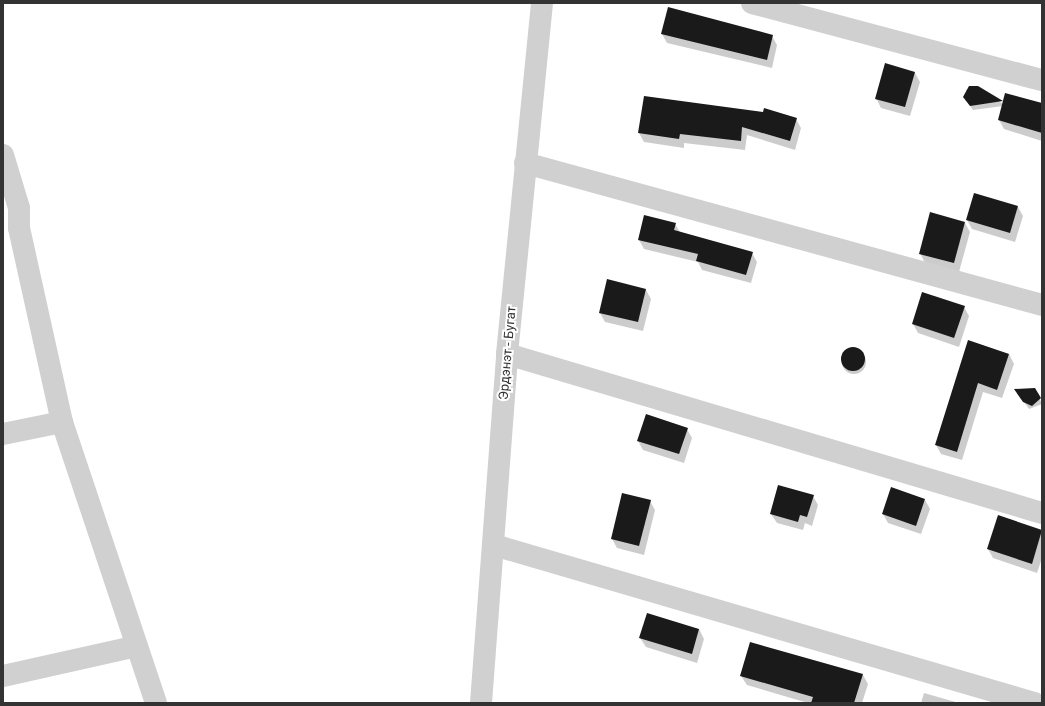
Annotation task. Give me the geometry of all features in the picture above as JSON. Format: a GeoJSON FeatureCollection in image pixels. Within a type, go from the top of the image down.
{"type":"FeatureCollection","features":[{"type":"Feature","properties":{"kind":"street","name":"Эрдэнэт - Бугат"},"geometry":{"type":"LineString","coordinates":[[481,703],[494,546],[507,354],[542,3]]}},
{"type":"Feature","properties":{"kind":"street"},"geometry":{"type":"LineString","coordinates":[[752,3],[1042,80]]}},
{"type":"Feature","properties":{"kind":"street"},"geometry":{"type":"LineString","coordinates":[[3,155],[11,210],[19,228],[62,422],[156,703]]}},
{"type":"Feature","properties":{"kind":"street"},"geometry":{"type":"LineString","coordinates":[[525,163],[1042,305]]}},
{"type":"Feature","properties":{"kind":"street"},"geometry":{"type":"LineString","coordinates":[[507,354],[1042,513]]}},
{"type":"Feature","properties":{"kind":"street"},"geometry":{"type":"LineString","coordinates":[[3,434],[62,422]]}},
{"type":"Feature","properties":{"kind":"street"},"geometry":{"type":"LineString","coordinates":[[494,546],[1034,703]]}},
{"type":"Feature","properties":{"kind":"street"},"geometry":{"type":"LineString","coordinates":[[3,676],[136,646]]}},
{"type":"Feature","properties":{"kind":"building"},"geometry":{"type":"Polygon","coordinates":[[[668,7],[773,35],[767,60],[661,34],[668,7]]]}},
{"type":"Feature","properties":{"kind":"building"},"geometry":{"type":"Polygon","coordinates":[[[885,63],[915,72],[905,107],[875,99],[885,63]]]}},
{"type":"Feature","properties":{"kind":"building"},"geometry":{"type":"Polygon","coordinates":[[[969,86],[978,86],[1003,101],[970,106],[963,97],[969,86]]]}},
{"type":"Feature","properties":{"kind":"building"},"geometry":{"type":"Polygon","coordinates":[[[1005,93],[1042,103],[1042,133],[998,120],[1005,93]]]}},
{"type":"Feature","properties":{"kind":"building"},"geometry":{"type":"Polygon","coordinates":[[[644,96],[763,112],[764,108],[797,118],[790,141],[742,127],[741,141],[680,134],[679,139],[638,133],[644,96]]]}},
{"type":"Feature","properties":{"kind":"building"},"geometry":{"type":"Polygon","coordinates":[[[974,193],[1018,206],[1010,233],[966,220],[974,193]]]}},
{"type":"Feature","properties":{"kind":"building"},"geometry":{"type":"Polygon","coordinates":[[[930,212],[965,222],[954,263],[919,254],[930,212]]]}},
{"type":"Feature","properties":{"kind":"building"},"geometry":{"type":"Polygon","coordinates":[[[644,215],[676,223],[674,230],[753,252],[746,275],[696,261],[698,254],[638,240],[644,215]]]}},
{"type":"Feature","properties":{"kind":"building"},"geometry":{"type":"Polygon","coordinates":[[[607,279],[646,289],[638,322],[599,313],[607,279]]]}},
{"type":"Feature","properties":{"kind":"building"},"geometry":{"type":"Polygon","coordinates":[[[922,292],[965,306],[954,338],[912,324],[922,292]]]}},
{"type":"Feature","properties":{"kind":"building"},"geometry":{"type":"Polygon","coordinates":[[[968,340],[1009,354],[997,390],[978,383],[957,452],[935,445],[968,340]]]}},
{"type":"Feature","properties":{"kind":"building"},"geometry":{"type":"Polygon","coordinates":[[[853,347],[858,348],[864,354],[864,364],[858,370],[853,371],[848,370],[842,364],[841,359],[842,354],[848,348],[853,347]]]}},
{"type":"Feature","properties":{"kind":"building"},"geometry":{"type":"Polygon","coordinates":[[[1035,388],[1041,398],[1032,406],[1023,402],[1014,389],[1035,388]]]}},
{"type":"Feature","properties":{"kind":"building"},"geometry":{"type":"Polygon","coordinates":[[[646,414],[688,428],[679,454],[637,441],[646,414]]]}},
{"type":"Feature","properties":{"kind":"building"},"geometry":{"type":"Polygon","coordinates":[[[778,485],[814,495],[807,517],[800,515],[798,522],[770,514],[778,485]]]}},
{"type":"Feature","properties":{"kind":"building"},"geometry":{"type":"Polygon","coordinates":[[[891,487],[925,499],[916,526],[882,514],[891,487]]]}},
{"type":"Feature","properties":{"kind":"building"},"geometry":{"type":"Polygon","coordinates":[[[622,493],[651,500],[639,546],[611,539],[622,493]]]}},
{"type":"Feature","properties":{"kind":"building"},"geometry":{"type":"Polygon","coordinates":[[[998,515],[1042,530],[1032,564],[987,549],[998,515]]]}},
{"type":"Feature","properties":{"kind":"building"},"geometry":{"type":"Polygon","coordinates":[[[647,613],[699,629],[692,654],[639,638],[647,613]]]}},
{"type":"Feature","properties":{"kind":"building"},"geometry":{"type":"Polygon","coordinates":[[[750,642],[863,674],[854,703],[811,703],[813,697],[740,676],[750,642]]]}}]}
